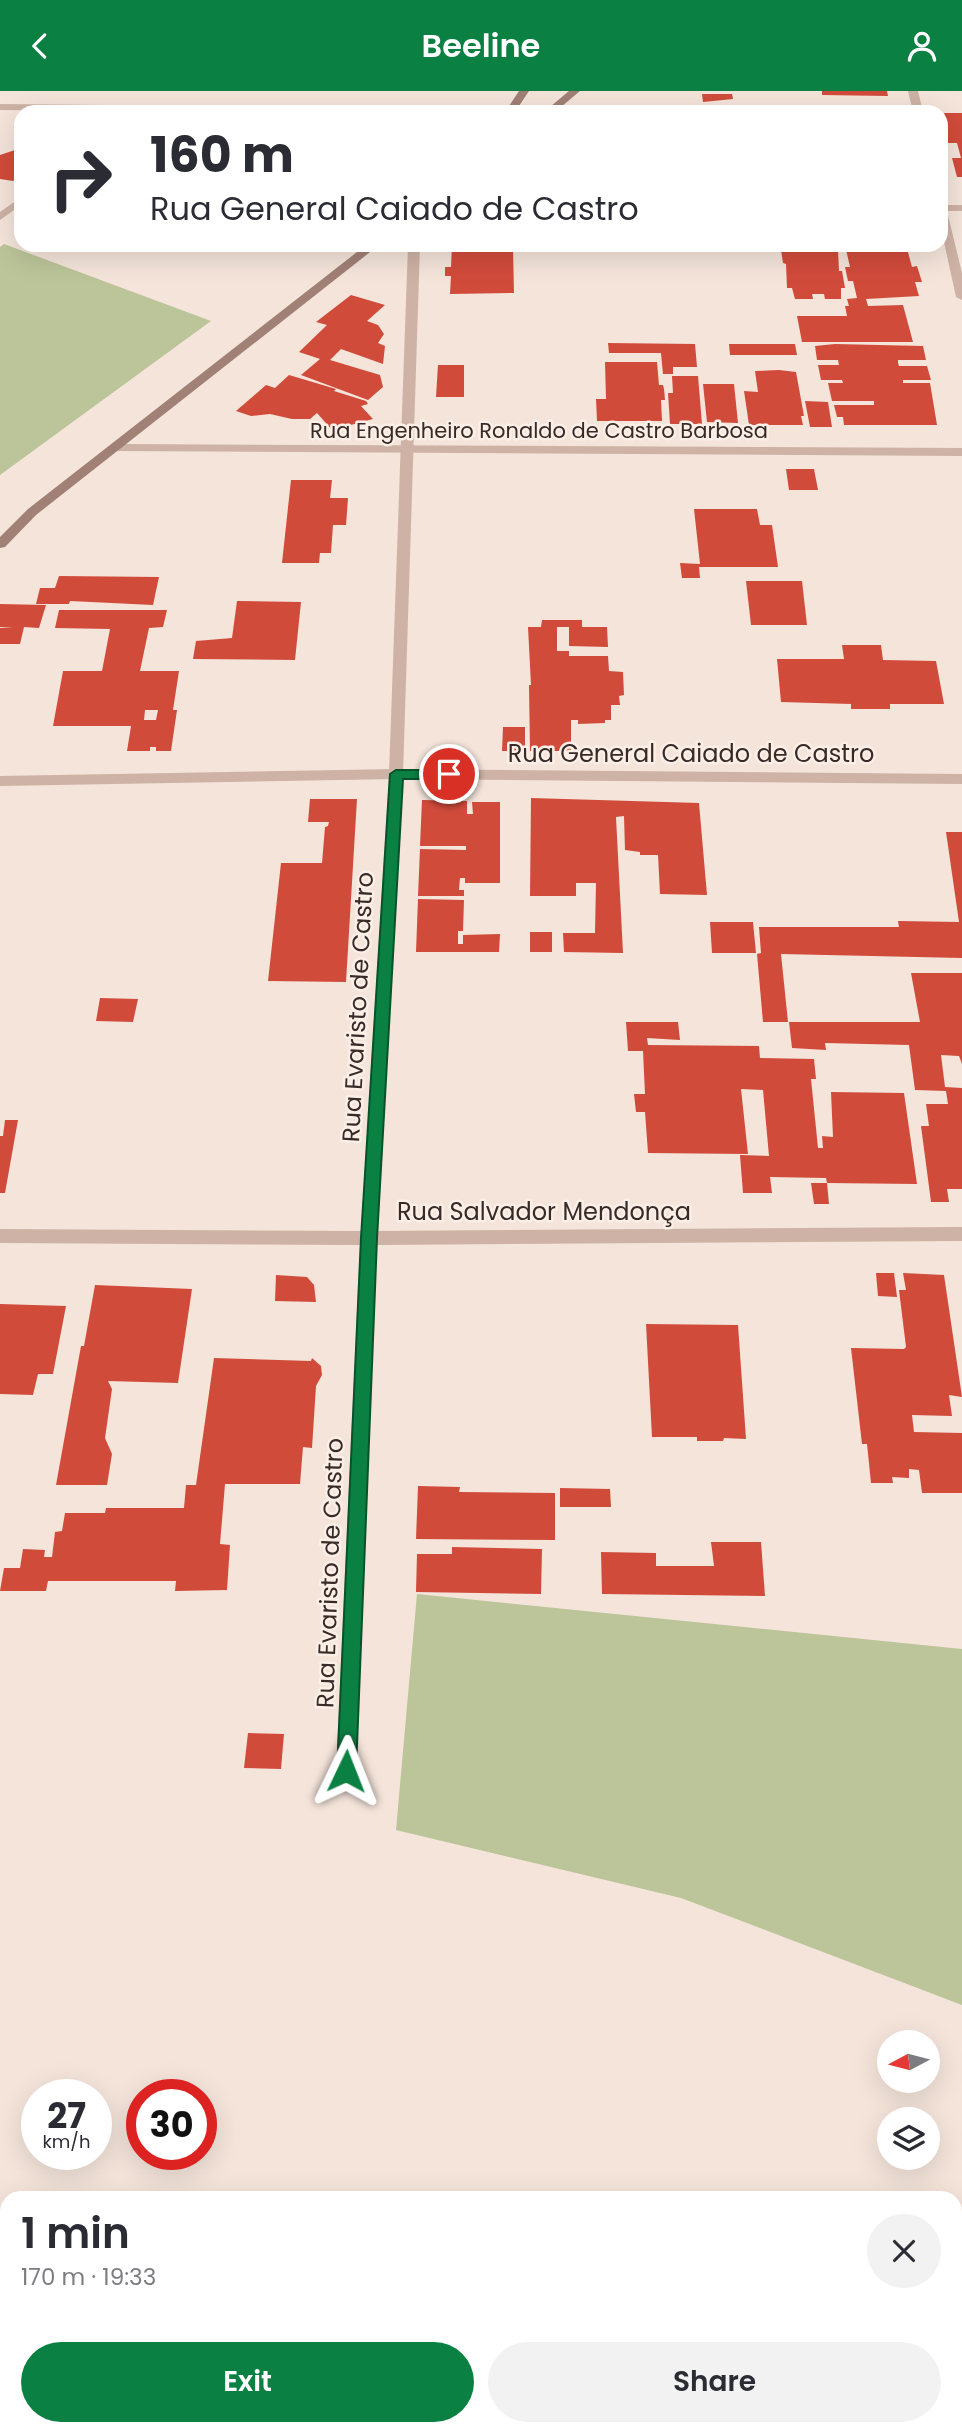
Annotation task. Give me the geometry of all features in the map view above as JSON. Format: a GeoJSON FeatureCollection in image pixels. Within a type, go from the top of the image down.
{"type":"FeatureCollection","features":[{"type":"Feature","properties":{"kind":"main road"},"geometry":{"type":"LineString","coordinates":[[558,105],[575,91]]}},
{"type":"Feature","properties":{"kind":"main road"},"geometry":{"type":"LineString","coordinates":[[0,544],[32,512],[364,252]]}},
{"type":"Feature","properties":{"kind":"main road"},"geometry":{"type":"LineString","coordinates":[[0,526],[32,512]]}},
{"type":"Feature","properties":{"kind":"street"},"geometry":{"type":"LineString","coordinates":[[0,217],[14,206]]}},
{"type":"Feature","properties":{"kind":"street"},"geometry":{"type":"LineString","coordinates":[[948,236],[962,297]]}},
{"type":"Feature","properties":{"kind":"street","name":"Rua Evaristo de Castro"},"geometry":{"type":"LineString","coordinates":[[346,1771],[369,1238],[396,774],[414,252]]}},
{"type":"Feature","properties":{"kind":"street","name":"Rua Engenheiro Ronaldo de Castro Barbosa"},"geometry":{"type":"LineString","coordinates":[[115,448],[962,452]]}},
{"type":"Feature","properties":{"kind":"street","name":"Rua General Caiado de Castro"},"geometry":{"type":"LineString","coordinates":[[0,781],[396,774],[962,779]]}},
{"type":"Feature","properties":{"kind":"street","name":"Rua Salvador Mendonça"},"geometry":{"type":"LineString","coordinates":[[0,1236],[369,1238],[962,1234]]}},
{"type":"Feature","properties":{"kind":"green space"},"geometry":{"type":"Polygon","coordinates":[[[4,244],[14,248],[14,252],[26,252],[211,321],[0,475],[0,247],[4,244]]]}},
{"type":"Feature","properties":{"kind":"green space"},"geometry":{"type":"Polygon","coordinates":[[[417,1594],[962,1649],[962,2005],[681,1898],[396,1830],[417,1594]]]}},
{"type":"Feature","properties":{"kind":"building"},"geometry":{"type":"Polygon","coordinates":[[[822,91],[887,91],[888,96],[822,95],[822,91]]]}},
{"type":"Feature","properties":{"kind":"building"},"geometry":{"type":"Polygon","coordinates":[[[702,94],[732,94],[733,99],[703,102],[702,94]]]}},
{"type":"Feature","properties":{"kind":"building"},"geometry":{"type":"Polygon","coordinates":[[[948,113],[962,113],[962,177],[957,177],[952,158],[961,158],[957,143],[948,143],[948,113]]]}},
{"type":"Feature","properties":{"kind":"building"},"geometry":{"type":"Polygon","coordinates":[[[14,150],[13,181],[0,179],[0,155],[14,150]]]}},
{"type":"Feature","properties":{"kind":"building"},"geometry":{"type":"Polygon","coordinates":[[[452,252],[513,252],[514,293],[450,294],[451,276],[445,276],[445,267],[451,267],[452,252]]]}},
{"type":"Feature","properties":{"kind":"building"},"geometry":{"type":"Polygon","coordinates":[[[781,252],[838,252],[839,271],[842,271],[845,288],[841,288],[841,299],[825,299],[824,294],[812,294],[813,299],[795,299],[792,288],[787,288],[786,264],[783,263],[781,252]]]}},
{"type":"Feature","properties":{"kind":"building"},"geometry":{"type":"Polygon","coordinates":[[[847,252],[908,252],[912,267],[917,266],[922,282],[915,282],[919,296],[866,299],[868,306],[903,305],[913,342],[802,342],[797,316],[847,316],[847,299],[857,298],[853,281],[848,281],[845,267],[850,267],[847,252]]]}},
{"type":"Feature","properties":{"kind":"building"},"geometry":{"type":"Polygon","coordinates":[[[351,295],[385,305],[367,321],[378,325],[384,334],[378,343],[385,346],[383,364],[341,349],[330,360],[380,375],[383,387],[368,400],[301,375],[320,359],[299,352],[327,325],[316,322],[351,295]]]}},
{"type":"Feature","properties":{"kind":"building"},"geometry":{"type":"Polygon","coordinates":[[[608,343],[695,344],[697,367],[673,367],[673,374],[663,374],[661,353],[609,353],[608,343]]]}},
{"type":"Feature","properties":{"kind":"building"},"geometry":{"type":"Polygon","coordinates":[[[729,344],[795,344],[797,355],[730,355],[729,344]]]}},
{"type":"Feature","properties":{"kind":"building"},"geometry":{"type":"Polygon","coordinates":[[[815,346],[923,346],[926,360],[898,360],[898,363],[899,366],[927,366],[931,380],[903,380],[903,383],[930,383],[937,425],[844,425],[843,417],[837,417],[834,405],[874,405],[874,401],[832,401],[828,383],[843,383],[842,380],[821,380],[818,365],[839,365],[838,360],[817,360],[815,346]]]}},
{"type":"Feature","properties":{"kind":"building"},"geometry":{"type":"Polygon","coordinates":[[[605,362],[657,362],[659,385],[663,385],[665,400],[661,400],[662,421],[597,421],[596,399],[606,399],[605,362]]]}},
{"type":"Feature","properties":{"kind":"building"},"geometry":{"type":"Polygon","coordinates":[[[438,365],[464,365],[464,397],[436,397],[438,365]]]}},
{"type":"Feature","properties":{"kind":"building"},"geometry":{"type":"Polygon","coordinates":[[[755,371],[796,372],[804,416],[801,416],[803,425],[749,425],[744,391],[758,392],[755,371]]]}},
{"type":"Feature","properties":{"kind":"building"},"geometry":{"type":"Polygon","coordinates":[[[289,375],[366,401],[368,404],[361,406],[373,419],[332,430],[317,413],[310,419],[292,419],[270,414],[251,416],[236,411],[266,385],[275,388],[289,375]]]}},
{"type":"Feature","properties":{"kind":"building"},"geometry":{"type":"Polygon","coordinates":[[[672,376],[698,376],[702,424],[670,424],[668,393],[673,393],[672,376]]]}},
{"type":"Feature","properties":{"kind":"building"},"geometry":{"type":"Polygon","coordinates":[[[703,384],[734,384],[738,423],[707,422],[703,384]]]}},
{"type":"Feature","properties":{"kind":"building"},"geometry":{"type":"Polygon","coordinates":[[[805,401],[828,402],[832,427],[810,427],[805,401]]]}},
{"type":"Feature","properties":{"kind":"building"},"geometry":{"type":"Polygon","coordinates":[[[786,469],[814,469],[818,490],[789,490],[786,469]]]}},
{"type":"Feature","properties":{"kind":"building"},"geometry":{"type":"Polygon","coordinates":[[[291,480],[332,480],[330,498],[348,498],[346,525],[333,525],[331,553],[320,553],[319,563],[282,563],[291,480]]]}},
{"type":"Feature","properties":{"kind":"building"},"geometry":{"type":"Polygon","coordinates":[[[694,509],[757,509],[760,525],[772,525],[778,567],[699,567],[700,578],[682,578],[680,563],[700,564],[694,509]]]}},
{"type":"Feature","properties":{"kind":"building"},"geometry":{"type":"Polygon","coordinates":[[[59,576],[159,577],[153,605],[70,601],[69,604],[36,604],[40,588],[55,588],[59,576]]]}},
{"type":"Feature","properties":{"kind":"building"},"geometry":{"type":"Polygon","coordinates":[[[746,581],[802,581],[807,625],[751,625],[746,581]]]}},
{"type":"Feature","properties":{"kind":"building"},"geometry":{"type":"Polygon","coordinates":[[[237,601],[301,602],[295,660],[193,659],[196,641],[232,638],[237,601]]]}},
{"type":"Feature","properties":{"kind":"building"},"geometry":{"type":"Polygon","coordinates":[[[0,604],[46,605],[39,628],[24,627],[20,644],[0,644],[0,628],[13,627],[0,627],[0,604]]]}},
{"type":"Feature","properties":{"kind":"building"},"geometry":{"type":"Polygon","coordinates":[[[59,610],[167,610],[163,627],[149,628],[140,671],[179,671],[171,751],[156,751],[156,747],[150,747],[150,751],[127,751],[131,726],[53,726],[63,671],[102,671],[110,629],[55,628],[59,610]],[[145,710],[144,720],[156,720],[158,710],[145,710]]]}},
{"type":"Feature","properties":{"kind":"building"},"geometry":{"type":"Polygon","coordinates":[[[542,620],[582,620],[582,627],[607,627],[608,647],[569,646],[569,627],[557,627],[557,651],[569,651],[569,656],[608,656],[609,671],[623,672],[624,695],[619,696],[620,705],[611,705],[611,720],[605,720],[605,723],[578,724],[578,720],[571,720],[571,751],[530,751],[528,627],[541,627],[542,620]]]}},
{"type":"Feature","properties":{"kind":"building"},"geometry":{"type":"Polygon","coordinates":[[[842,645],[881,645],[883,660],[936,661],[944,704],[890,704],[890,709],[851,709],[851,704],[781,702],[777,659],[844,659],[842,645]]]}},
{"type":"Feature","properties":{"kind":"building"},"geometry":{"type":"Polygon","coordinates":[[[503,727],[525,727],[525,751],[502,751],[503,727]]]}},
{"type":"Feature","properties":{"kind":"building"},"geometry":{"type":"Polygon","coordinates":[[[531,798],[699,803],[707,895],[660,894],[658,855],[640,855],[640,852],[625,850],[624,816],[616,817],[623,953],[564,952],[563,933],[595,933],[596,883],[576,883],[576,896],[530,896],[531,798]]]}},
{"type":"Feature","properties":{"kind":"building"},"geometry":{"type":"Polygon","coordinates":[[[310,799],[357,799],[346,982],[268,981],[281,863],[322,863],[325,827],[329,822],[308,822],[310,799]]]}},
{"type":"Feature","properties":{"kind":"building"},"geometry":{"type":"Polygon","coordinates":[[[422,800],[467,801],[467,814],[473,814],[472,802],[500,802],[500,883],[465,883],[465,878],[460,878],[459,890],[464,890],[464,896],[418,896],[420,849],[466,850],[466,846],[420,846],[422,800]]]}},
{"type":"Feature","properties":{"kind":"building"},"geometry":{"type":"Polygon","coordinates":[[[946,832],[962,832],[962,958],[781,954],[788,1022],[763,1022],[757,954],[761,953],[759,927],[899,927],[898,921],[959,922],[946,832]]]}},
{"type":"Feature","properties":{"kind":"building"},"geometry":{"type":"Polygon","coordinates":[[[418,899],[464,900],[463,931],[458,931],[458,944],[463,944],[463,935],[500,934],[499,952],[416,952],[418,899]]]}},
{"type":"Feature","properties":{"kind":"building"},"geometry":{"type":"Polygon","coordinates":[[[710,922],[753,922],[756,953],[712,953],[710,922]]]}},
{"type":"Feature","properties":{"kind":"building"},"geometry":{"type":"Polygon","coordinates":[[[530,932],[552,932],[552,952],[530,952],[530,932]]]}},
{"type":"Feature","properties":{"kind":"building"},"geometry":{"type":"Polygon","coordinates":[[[911,973],[962,973],[962,1064],[959,1056],[941,1055],[945,1087],[962,1088],[962,1189],[947,1189],[949,1202],[931,1202],[921,1126],[929,1126],[926,1104],[948,1104],[946,1091],[915,1090],[909,1045],[825,1043],[826,1050],[792,1048],[789,1022],[920,1022],[911,973]]]}},
{"type":"Feature","properties":{"kind":"building"},"geometry":{"type":"Polygon","coordinates":[[[100,998],[138,999],[133,1022],[96,1021],[100,998]]]}},
{"type":"Feature","properties":{"kind":"building"},"geometry":{"type":"Polygon","coordinates":[[[626,1022],[678,1022],[680,1040],[647,1038],[648,1045],[759,1046],[760,1058],[814,1059],[816,1079],[811,1079],[818,1148],[823,1148],[822,1136],[833,1137],[831,1092],[904,1093],[917,1184],[827,1183],[826,1178],[770,1177],[772,1193],[743,1193],[740,1155],[769,1156],[763,1090],[741,1089],[748,1154],[648,1153],[645,1112],[636,1112],[634,1094],[645,1094],[643,1051],[628,1051],[626,1022]]]}},
{"type":"Feature","properties":{"kind":"building"},"geometry":{"type":"Polygon","coordinates":[[[5,1120],[18,1120],[5,1193],[0,1193],[0,1136],[3,1136],[5,1120]]]}},
{"type":"Feature","properties":{"kind":"building"},"geometry":{"type":"Polygon","coordinates":[[[811,1183],[827,1183],[829,1204],[814,1204],[811,1183]]]}},
{"type":"Feature","properties":{"kind":"building"},"geometry":{"type":"Polygon","coordinates":[[[876,1273],[894,1273],[897,1297],[878,1296],[876,1273]]]}},
{"type":"Feature","properties":{"kind":"building"},"geometry":{"type":"Polygon","coordinates":[[[903,1273],[944,1275],[962,1397],[949,1395],[952,1416],[912,1415],[914,1432],[962,1433],[962,1493],[922,1493],[919,1470],[909,1469],[909,1478],[892,1477],[893,1483],[871,1483],[867,1444],[862,1444],[851,1348],[906,1347],[899,1290],[906,1290],[903,1273]]]}},
{"type":"Feature","properties":{"kind":"building"},"geometry":{"type":"Polygon","coordinates":[[[276,1275],[307,1277],[314,1285],[316,1302],[275,1301],[276,1275]]]}},
{"type":"Feature","properties":{"kind":"building"},"geometry":{"type":"Polygon","coordinates":[[[95,1285],[192,1289],[178,1383],[108,1381],[112,1389],[105,1438],[112,1454],[107,1485],[56,1485],[81,1346],[84,1346],[95,1285]]]}},
{"type":"Feature","properties":{"kind":"building"},"geometry":{"type":"Polygon","coordinates":[[[0,1304],[66,1306],[53,1374],[38,1374],[33,1395],[0,1394],[0,1304]]]}},
{"type":"Feature","properties":{"kind":"building"},"geometry":{"type":"Polygon","coordinates":[[[646,1324],[738,1325],[746,1439],[697,1441],[697,1437],[652,1437],[646,1324]]]}},
{"type":"Feature","properties":{"kind":"building"},"geometry":{"type":"Polygon","coordinates":[[[214,1358],[311,1361],[312,1358],[321,1366],[322,1375],[316,1386],[312,1448],[303,1447],[300,1484],[225,1484],[220,1544],[230,1545],[227,1590],[175,1591],[176,1581],[48,1581],[46,1591],[0,1591],[4,1568],[20,1568],[23,1549],[45,1550],[44,1557],[52,1557],[55,1532],[62,1531],[65,1513],[105,1513],[106,1508],[184,1508],[186,1485],[196,1485],[214,1358]]]}},
{"type":"Feature","properties":{"kind":"building"},"geometry":{"type":"Polygon","coordinates":[[[418,1486],[460,1487],[459,1492],[555,1493],[555,1540],[416,1539],[418,1486]]]}},
{"type":"Feature","properties":{"kind":"building"},"geometry":{"type":"Polygon","coordinates":[[[560,1488],[610,1489],[611,1507],[560,1507],[560,1488]]]}},
{"type":"Feature","properties":{"kind":"building"},"geometry":{"type":"Polygon","coordinates":[[[711,1542],[761,1542],[765,1596],[602,1594],[601,1552],[656,1553],[656,1566],[714,1566],[711,1542]]]}},
{"type":"Feature","properties":{"kind":"building"},"geometry":{"type":"Polygon","coordinates":[[[452,1547],[542,1549],[541,1594],[416,1592],[417,1554],[452,1554],[452,1547]]]}},
{"type":"Feature","properties":{"kind":"building"},"geometry":{"type":"Polygon","coordinates":[[[248,1733],[284,1734],[281,1769],[244,1768],[248,1733]]]}},
{"type":"Feature","properties":{"kind":"route"},"geometry":{"type":"LineString","coordinates":[[346,1771],[369,1238],[396,774],[449,774]]}}]}
